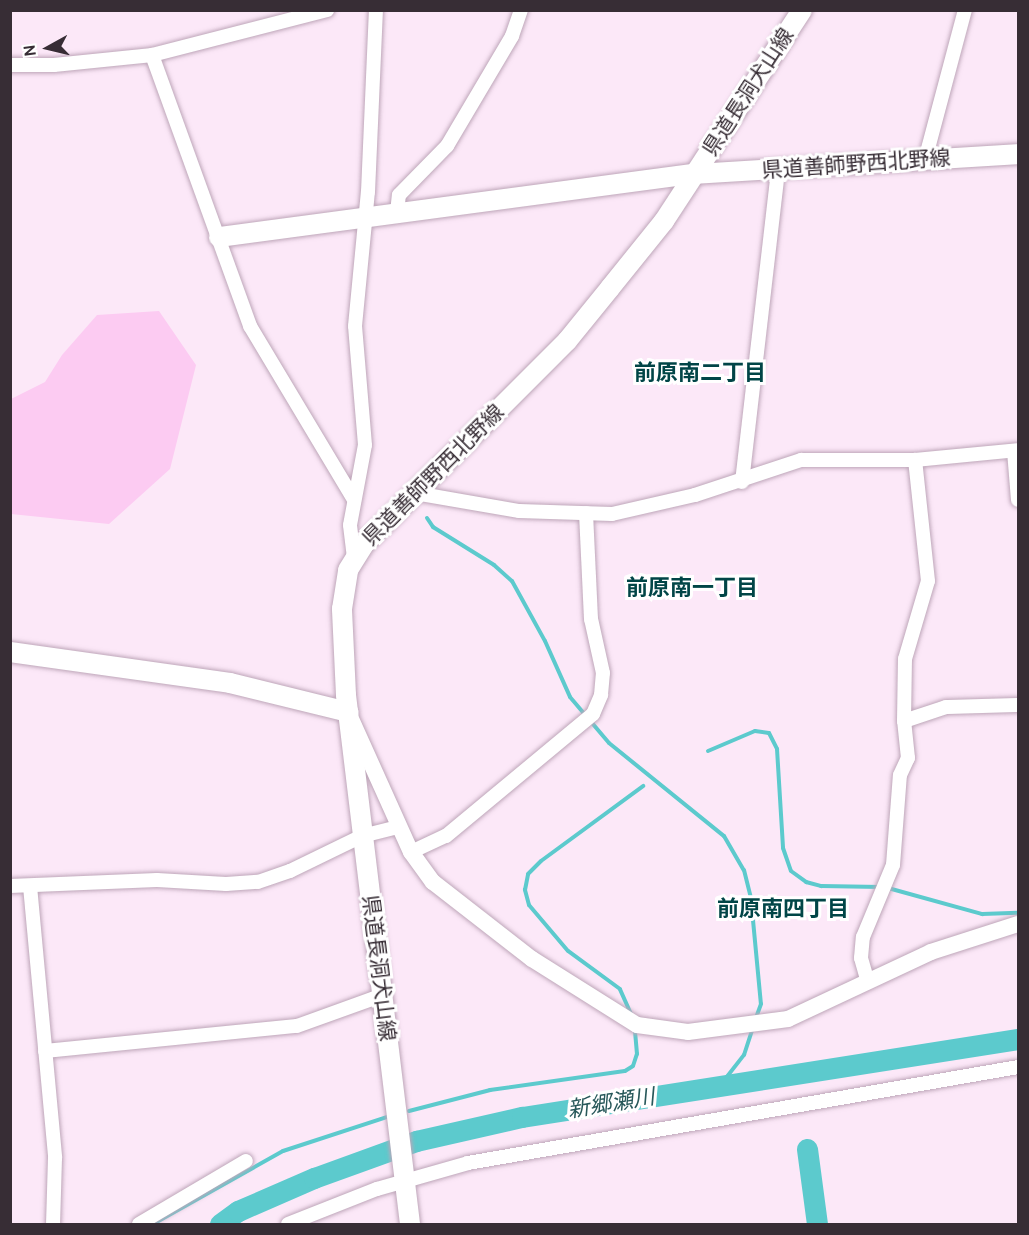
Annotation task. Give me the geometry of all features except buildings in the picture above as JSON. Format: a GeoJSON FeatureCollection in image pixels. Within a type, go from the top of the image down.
{"type":"FeatureCollection","features":[{"type":"Feature","properties":{"kind":"main road","name":"県道長洞犬山線"},"geometry":{"type":"LineString","coordinates":[[694,174],[802,10]]}},
{"type":"Feature","properties":{"kind":"main road","name":"県道善師野西北野線"},"geometry":{"type":"LineString","coordinates":[[219,237],[694,174],[1018,154]]}},
{"type":"Feature","properties":{"kind":"main road","name":"県道善師野西北野線"},"geometry":{"type":"LineString","coordinates":[[348,712],[342,609],[344,586],[354,558],[397,511],[567,341],[664,221],[694,174]]}},
{"type":"Feature","properties":{"kind":"main road"},"geometry":{"type":"LineString","coordinates":[[10,652],[230,683],[348,712]]}},
{"type":"Feature","properties":{"kind":"main road","name":"県道長洞犬山線"},"geometry":{"type":"LineString","coordinates":[[348,712],[410,1224]]}},
{"type":"Feature","properties":{"kind":"street"},"geometry":{"type":"LineString","coordinates":[[10,65],[54,65],[152,55],[276,17],[327,10]]}},
{"type":"Feature","properties":{"kind":"street"},"geometry":{"type":"LineString","coordinates":[[354,558],[350,525],[364,459],[355,326],[370,159],[376,10]]}},
{"type":"Feature","properties":{"kind":"street"},"geometry":{"type":"LineString","coordinates":[[397,213],[399,195],[447,146],[512,36],[521,10]]}},
{"type":"Feature","properties":{"kind":"street"},"geometry":{"type":"LineString","coordinates":[[925,160],[964,10]]}},
{"type":"Feature","properties":{"kind":"street"},"geometry":{"type":"LineString","coordinates":[[152,55],[250,326],[354,500]]}},
{"type":"Feature","properties":{"kind":"street"},"geometry":{"type":"LineString","coordinates":[[742,482],[778,169]]}},
{"type":"Feature","properties":{"kind":"street"},"geometry":{"type":"LineString","coordinates":[[413,495],[519,511],[586,513],[633,511],[742,482],[815,458],[915,460],[1016,450],[1018,500]]}},
{"type":"Feature","properties":{"kind":"street"},"geometry":{"type":"LineString","coordinates":[[867,979],[861,958],[862,937],[893,865],[900,775],[908,758],[904,721],[905,658],[928,582],[915,460]]}},
{"type":"Feature","properties":{"kind":"street"},"geometry":{"type":"LineString","coordinates":[[411,852],[446,836],[593,714],[603,673],[591,619],[586,513]]}},
{"type":"Feature","properties":{"kind":"street"},"geometry":{"type":"LineString","coordinates":[[904,721],[946,707],[1018,705]]}},
{"type":"Feature","properties":{"kind":"street"},"geometry":{"type":"LineString","coordinates":[[348,712],[411,852],[433,882],[455,902],[532,959],[631,1023],[688,1032],[767,1024],[788,1019],[867,979],[932,952],[1018,924]]}},
{"type":"Feature","properties":{"kind":"street"},"geometry":{"type":"LineString","coordinates":[[10,886],[147,880],[226,884],[258,882],[290,871],[362,836],[399,827]]}},
{"type":"Feature","properties":{"kind":"street"},"geometry":{"type":"LineString","coordinates":[[30,886],[55,1158],[52,1224]]}},
{"type":"Feature","properties":{"kind":"street"},"geometry":{"type":"LineString","coordinates":[[45,1051],[297,1026],[383,995]]}},
{"type":"Feature","properties":{"kind":"street"},"geometry":{"type":"LineString","coordinates":[[288,1224],[344,1200],[468,1163],[1018,1067]]}},
{"type":"Feature","properties":{"kind":"street"},"geometry":{"type":"LineString","coordinates":[[139,1224],[246,1161]]}},
{"type":"Feature","properties":{"kind":"shaded area"},"geometry":{"type":"Polygon","coordinates":[[[159,311],[196,365],[170,469],[109,524],[11,514],[11,399],[45,382],[62,355],[97,315],[159,311]]]}},
{"type":"Feature","properties":{"kind":"waterway"},"geometry":{"type":"LineString","coordinates":[[427,518],[433,527],[494,565],[512,581],[545,641],[570,697],[609,743],[724,836],[744,870],[751,899],[761,1004],[756,1018]]}},
{"type":"Feature","properties":{"kind":"waterway"},"geometry":{"type":"LineString","coordinates":[[708,751],[755,731],[769,733],[777,749],[783,848],[791,871],[806,882],[821,886],[881,887]]}},
{"type":"Feature","properties":{"kind":"waterway"},"geometry":{"type":"LineString","coordinates":[[631,1014],[620,989],[568,951],[529,905],[525,890],[528,874],[541,861],[643,786]]}},
{"type":"Feature","properties":{"kind":"waterway"},"geometry":{"type":"LineString","coordinates":[[888,888],[982,914],[1018,913]]}},
{"type":"Feature","properties":{"kind":"waterway"},"geometry":{"type":"LineString","coordinates":[[722,1083],[744,1055],[753,1028]]}},
{"type":"Feature","properties":{"kind":"waterway"},"geometry":{"type":"LineString","coordinates":[[409,1111],[490,1090],[625,1071],[633,1066],[637,1054],[635,1030]]}},
{"type":"Feature","properties":{"kind":"waterway","name":"新郷瀬川"},"geometry":{"type":"LineString","coordinates":[[220,1224],[238,1211],[314,1178],[416,1141],[522,1117],[1018,1039]]}},
{"type":"Feature","properties":{"kind":"waterway"},"geometry":{"type":"LineString","coordinates":[[153,1224],[283,1151],[390,1116]]}},
{"type":"Feature","properties":{"kind":"waterway"},"geometry":{"type":"LineString","coordinates":[[807,1149],[817,1224]]}},
{"type":"Feature","properties":{"kind":"district","name":"前原南二丁目"},"geometry":{"type":"Point","coordinates":[700,373]}},
{"type":"Feature","properties":{"kind":"district","name":"前原南一丁目"},"geometry":{"type":"Point","coordinates":[692,588]}},
{"type":"Feature","properties":{"kind":"district","name":"前原南四丁目"},"geometry":{"type":"Point","coordinates":[783,909]}}]}
